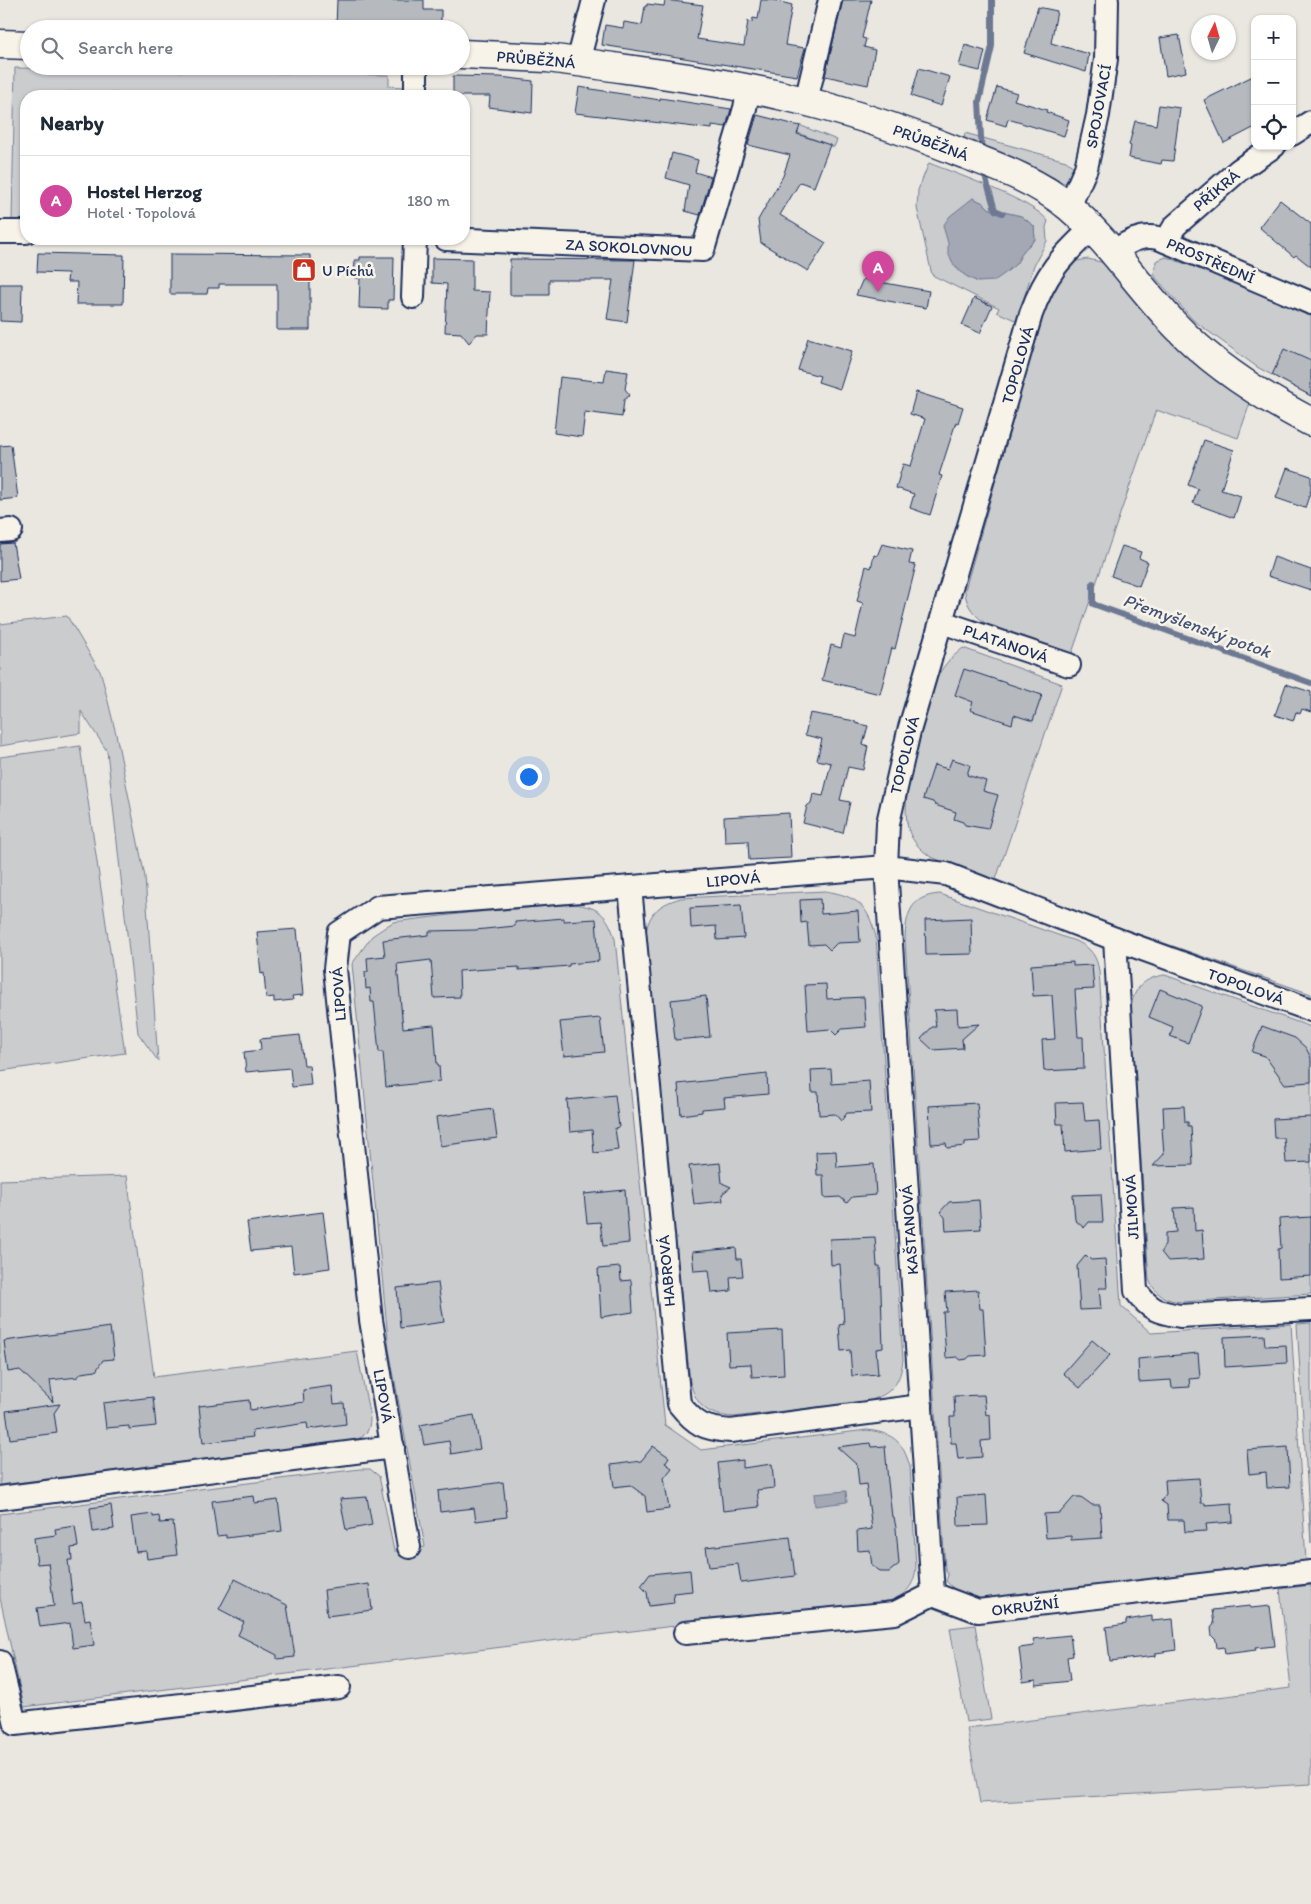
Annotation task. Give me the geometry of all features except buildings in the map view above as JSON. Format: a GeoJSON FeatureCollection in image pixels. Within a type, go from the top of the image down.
{"type":"FeatureCollection","features":[{"type":"Feature","properties":{"kind":"street"},"geometry":{"type":"LineString","coordinates":[[578,62],[594,0]]}},
{"type":"Feature","properties":{"kind":"street"},"geometry":{"type":"LineString","coordinates":[[806,101],[830,0]]}},
{"type":"Feature","properties":{"kind":"street","name":"SPOJOVACÍ"},"geometry":{"type":"LineString","coordinates":[[1069,207],[1086,168],[1098,115],[1106,59],[1107,0]]}},
{"type":"Feature","properties":{"kind":"street"},"geometry":{"type":"LineString","coordinates":[[0,44],[20,45]]}},
{"type":"Feature","properties":{"kind":"street","name":"PRŮBĚŽNÁ"},"geometry":{"type":"LineString","coordinates":[[470,54],[578,62],[749,88],[806,101],[879,123],[982,161],[1038,186],[1069,207],[1112,252],[1175,326],[1204,353],[1238,379],[1311,422]]}},
{"type":"Feature","properties":{"kind":"street"},"geometry":{"type":"LineString","coordinates":[[416,75],[416,90]]}},
{"type":"Feature","properties":{"kind":"street","name":"ZA SOKOLOVNOU"},"geometry":{"type":"LineString","coordinates":[[470,240],[703,250],[745,108],[749,88]]}},
{"type":"Feature","properties":{"kind":"street"},"geometry":{"type":"LineString","coordinates":[[1296,131],[1311,122]]}},
{"type":"Feature","properties":{"kind":"street","name":"PŘÍKRÁ"},"geometry":{"type":"LineString","coordinates":[[1166,241],[1175,226],[1183,218],[1239,170],[1268,150]]}},
{"type":"Feature","properties":{"kind":"street","name":"TOPOLOVÁ"},"geometry":{"type":"LineString","coordinates":[[1091,229],[1056,265],[1039,293],[1029,323],[909,731],[888,823],[886,867],[946,874],[1115,939],[1311,1010]]}},
{"type":"Feature","properties":{"kind":"street"},"geometry":{"type":"LineString","coordinates":[[0,232],[20,232]]}},
{"type":"Feature","properties":{"kind":"street","name":"PROSTŘEDNÍ"},"geometry":{"type":"LineString","coordinates":[[1112,252],[1135,239],[1146,236],[1158,238],[1311,303]]}},
{"type":"Feature","properties":{"kind":"street"},"geometry":{"type":"LineString","coordinates":[[413,296],[415,245]]}},
{"type":"Feature","properties":{"kind":"street","name":"PLATANOVÁ"},"geometry":{"type":"LineString","coordinates":[[942,622],[1069,665]]}},
{"type":"Feature","properties":{"kind":"street","name":"LIPOVÁ"},"geometry":{"type":"LineString","coordinates":[[409,1547],[371,1320],[335,969],[339,932],[378,907],[886,867]]}},
{"type":"Feature","properties":{"kind":"street","name":"KAŠTANOVÁ"},"geometry":{"type":"LineString","coordinates":[[886,867],[933,1594]]}},
{"type":"Feature","properties":{"kind":"street","name":"HABROVÁ"},"geometry":{"type":"LineString","coordinates":[[630,887],[679,1404],[691,1418],[709,1429],[731,1431],[920,1406]]}},
{"type":"Feature","properties":{"kind":"street","name":"JILMOVÁ"},"geometry":{"type":"LineString","coordinates":[[1115,939],[1136,1291],[1146,1305],[1161,1313],[1180,1316],[1311,1309]]}},
{"type":"Feature","properties":{"kind":"street"},"geometry":{"type":"LineString","coordinates":[[0,1498],[393,1447]]}},
{"type":"Feature","properties":{"kind":"street","name":"OKRUŽNÍ"},"geometry":{"type":"LineString","coordinates":[[933,1594],[978,1611],[1311,1572]]}},
{"type":"Feature","properties":{"kind":"street"},"geometry":{"type":"LineString","coordinates":[[686,1633],[895,1613],[933,1594]]}},
{"type":"Feature","properties":{"kind":"street"},"geometry":{"type":"LineString","coordinates":[[0,1662],[15,1724],[339,1687]]}},
{"type":"Feature","properties":{"kind":"shaded area"},"geometry":{"type":"Polygon","coordinates":[[[15,68],[20,68],[20,75],[389,75],[389,86],[404,87],[404,90],[20,90],[20,221],[12,221],[15,68]]]}},
{"type":"Feature","properties":{"kind":"shaded area"},"geometry":{"type":"Polygon","coordinates":[[[799,125],[837,140],[834,147],[798,133],[799,125]]]}},
{"type":"Feature","properties":{"kind":"shaded area"},"geometry":{"type":"Polygon","coordinates":[[[965,133],[1066,161],[1075,168],[1069,181],[1064,183],[1026,164],[964,140],[965,133]]]}},
{"type":"Feature","properties":{"kind":"shaded area"},"geometry":{"type":"Polygon","coordinates":[[[929,163],[1011,196],[1040,213],[1048,221],[1046,227],[1047,241],[1034,265],[1017,321],[997,312],[999,308],[932,275],[917,208],[918,190],[929,163]],[[973,198],[962,211],[949,246],[949,254],[955,267],[978,282],[1016,264],[1024,250],[1035,240],[1034,226],[1021,216],[990,209],[973,198]]]}},
{"type":"Feature","properties":{"kind":"shaded area"},"geometry":{"type":"Polygon","coordinates":[[[973,198],[990,209],[1021,216],[1034,226],[1035,239],[1024,250],[1016,264],[994,281],[978,282],[966,276],[954,265],[948,253],[948,243],[943,226],[950,216],[973,198]]]}},
{"type":"Feature","properties":{"kind":"shaded area"},"geometry":{"type":"Polygon","coordinates":[[[1166,257],[1211,273],[1311,316],[1311,396],[1257,367],[1193,320],[1156,278],[1154,273],[1156,261],[1166,257]]]}},
{"type":"Feature","properties":{"kind":"shaded area"},"geometry":{"type":"Polygon","coordinates":[[[1088,259],[1105,263],[1251,400],[1238,438],[1156,410],[1072,653],[988,625],[969,606],[965,590],[1041,319],[1053,287],[1077,261],[1088,259]]]}},
{"type":"Feature","properties":{"kind":"shaded area"},"geometry":{"type":"Polygon","coordinates":[[[67,616],[101,673],[116,734],[145,877],[158,1061],[138,1033],[107,751],[81,711],[81,733],[0,746],[0,624],[67,616]]]}},
{"type":"Feature","properties":{"kind":"shaded area"},"geometry":{"type":"Polygon","coordinates":[[[963,648],[1062,684],[995,882],[931,857],[915,843],[907,823],[906,804],[909,785],[933,688],[944,666],[963,648]]]}},
{"type":"Feature","properties":{"kind":"shaded area"},"geometry":{"type":"Polygon","coordinates":[[[80,746],[125,1053],[0,1071],[0,757],[80,746]]]}},
{"type":"Feature","properties":{"kind":"shaded area"},"geometry":{"type":"Polygon","coordinates":[[[994,884],[1311,994],[1311,1006],[994,884]]]}},
{"type":"Feature","properties":{"kind":"shaded area"},"geometry":{"type":"Polygon","coordinates":[[[825,891],[845,896],[860,904],[869,917],[876,937],[902,1368],[897,1381],[889,1391],[869,1401],[733,1417],[724,1416],[710,1412],[700,1404],[690,1382],[645,941],[646,932],[654,912],[665,904],[681,898],[825,891]]]}},
{"type":"Feature","properties":{"kind":"shaded area"},"geometry":{"type":"Polygon","coordinates":[[[940,894],[1078,942],[1090,950],[1095,957],[1099,971],[1121,1306],[1151,1333],[1291,1324],[1306,1561],[984,1600],[963,1595],[946,1581],[948,1575],[945,1568],[905,940],[907,922],[912,908],[922,898],[940,894]]]}},
{"type":"Feature","properties":{"kind":"shaded area"},"geometry":{"type":"Polygon","coordinates":[[[574,904],[590,907],[606,918],[615,939],[665,1425],[701,1450],[867,1430],[884,1433],[896,1440],[904,1451],[910,1467],[916,1566],[914,1579],[908,1589],[900,1596],[888,1601],[598,1635],[24,1707],[0,1598],[0,1514],[370,1469],[379,1476],[394,1551],[425,1547],[389,1349],[352,964],[372,936],[393,922],[466,913],[574,904]]]}},
{"type":"Feature","properties":{"kind":"shaded area"},"geometry":{"type":"Polygon","coordinates":[[[1165,975],[1311,1027],[1311,1294],[1182,1302],[1162,1296],[1155,1290],[1149,1280],[1131,1010],[1134,996],[1141,985],[1151,978],[1165,975]]]}},
{"type":"Feature","properties":{"kind":"shaded area"},"geometry":{"type":"Polygon","coordinates":[[[127,1176],[154,1377],[357,1351],[370,1418],[368,1429],[364,1435],[354,1440],[0,1485],[0,1180],[127,1176]]]}},
{"type":"Feature","properties":{"kind":"shaded area"},"geometry":{"type":"Polygon","coordinates":[[[1311,1323],[1311,1543],[1297,1324],[1311,1323]]]}},
{"type":"Feature","properties":{"kind":"shaded area"},"geometry":{"type":"Polygon","coordinates":[[[846,1491],[847,1502],[815,1506],[814,1494],[846,1491]]]}},
{"type":"Feature","properties":{"kind":"shaded area"},"geometry":{"type":"Polygon","coordinates":[[[1311,1585],[1311,1784],[980,1803],[967,1728],[1291,1688],[1280,1589],[1311,1585]]]}},
{"type":"Feature","properties":{"kind":"shaded area"},"geometry":{"type":"Polygon","coordinates":[[[975,1625],[991,1719],[966,1722],[950,1628],[975,1625]]]}},
{"type":"Feature","properties":{"kind":"waterway","name":"Přemyšlenský potok"},"geometry":{"type":"LineString","coordinates":[[982,154],[979,102],[992,46],[992,0]]}},
{"type":"Feature","properties":{"kind":"waterway","name":"Přemyšlenský potok"},"geometry":{"type":"LineString","coordinates":[[983,169],[995,210],[1002,213]]}},
{"type":"Feature","properties":{"kind":"waterway","name":"Přemyšlenský potok"},"geometry":{"type":"LineString","coordinates":[[1093,583],[1093,604],[1311,683]]}},
{"type":"Feature","properties":{"kind":"place","name":"U Píchů"},"geometry":{"type":"Point","coordinates":[304,270]}},
{"type":"Feature","properties":{"kind":"place","name":"Hostel Herzog"},"geometry":{"type":"Point","coordinates":[878,292]}}]}
